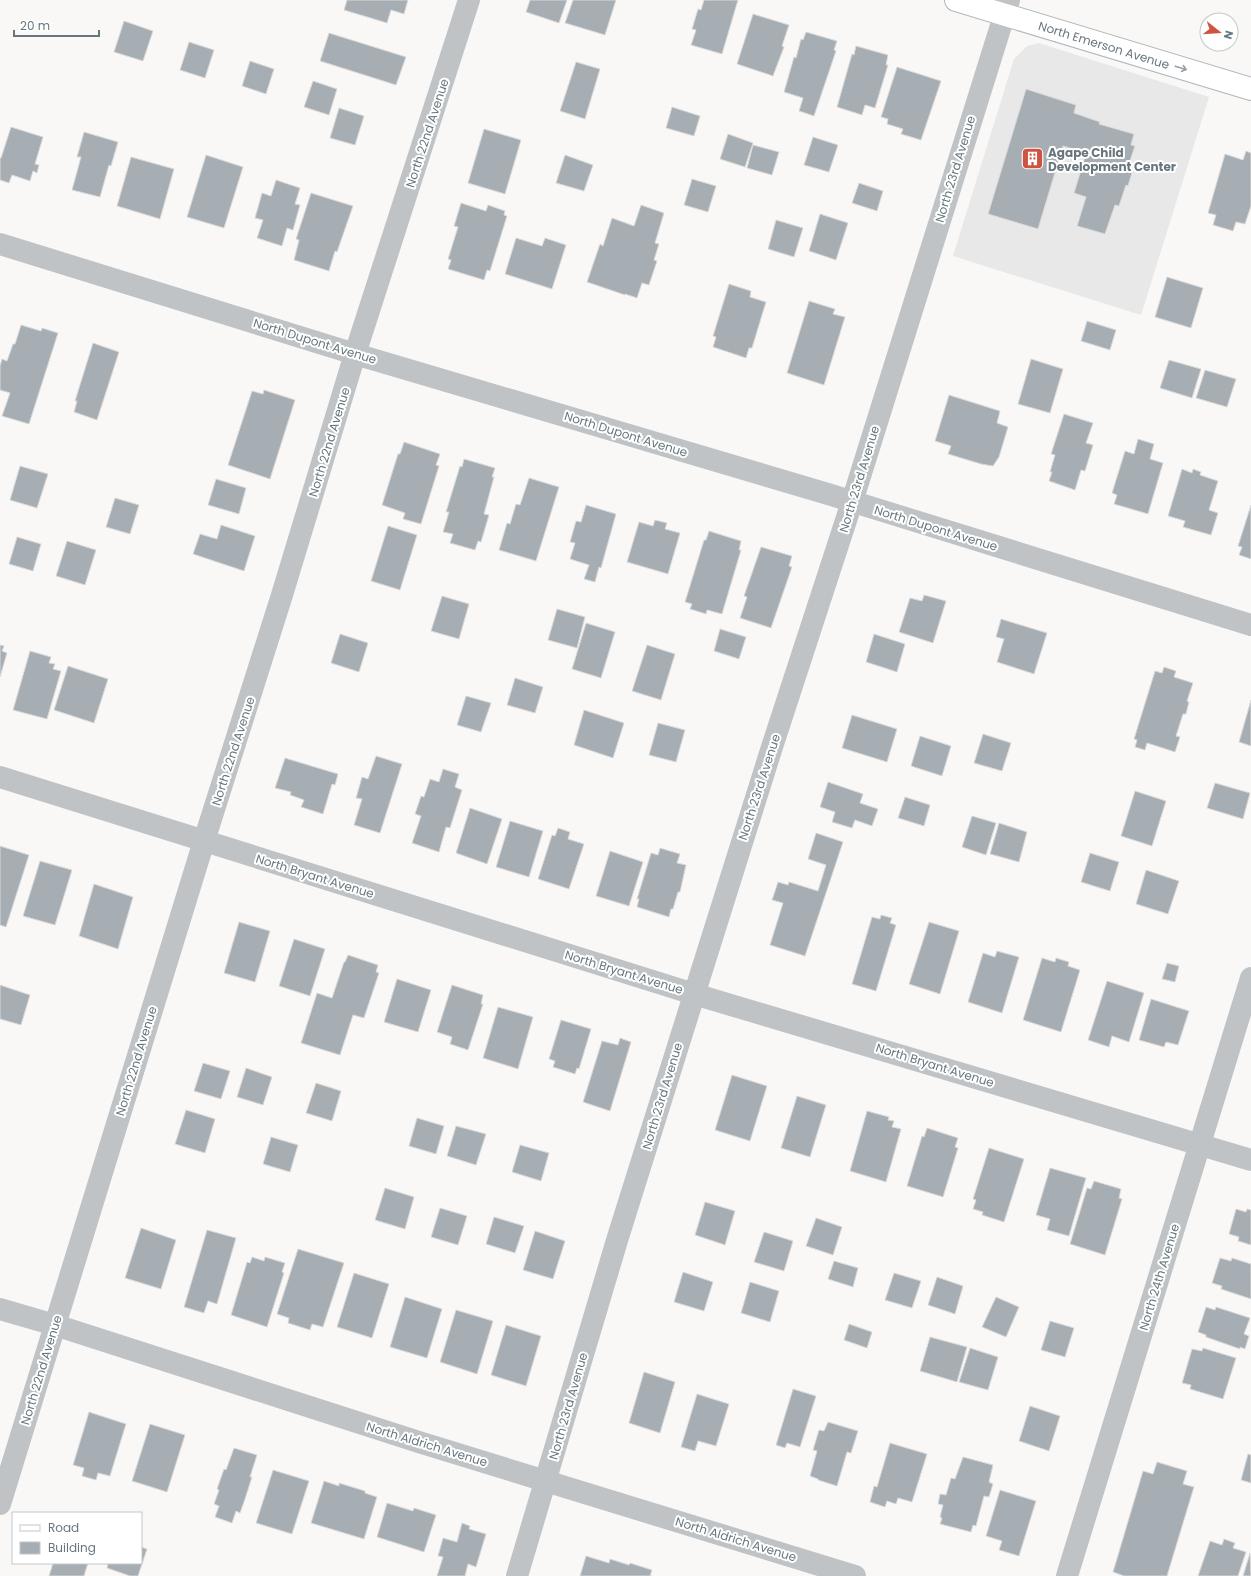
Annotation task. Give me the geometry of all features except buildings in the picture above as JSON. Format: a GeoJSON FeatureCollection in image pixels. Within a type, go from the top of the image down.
{"type":"FeatureCollection","features":[{"type":"Feature","properties":{"kind":"street","name":"North 22nd Avenue"},"geometry":{"type":"LineString","coordinates":[[0,1504],[204,841],[280,602],[355,354],[468,0]]}},
{"type":"Feature","properties":{"kind":"street","name":"North Emerson Avenue"},"geometry":{"type":"LineString","coordinates":[[956,0],[1006,7],[1251,89]]}},
{"type":"Feature","properties":{"kind":"street","name":"North 23rd Avenue"},"geometry":{"type":"LineString","coordinates":[[517,1576],[618,1237],[772,747],[852,502],[1006,7]]}},
{"type":"Feature","properties":{"kind":"street","name":"North Dupont Avenue"},"geometry":{"type":"LineString","coordinates":[[0,244],[355,354],[852,502],[1251,625]]}},
{"type":"Feature","properties":{"kind":"street","name":"North Bryant Avenue"},"geometry":{"type":"LineString","coordinates":[[0,777],[694,994],[1251,1160]]}},
{"type":"Feature","properties":{"kind":"street","name":"North 24th Avenue"},"geometry":{"type":"LineString","coordinates":[[1067,1576],[1251,978]]}},
{"type":"Feature","properties":{"kind":"street","name":"North Aldrich Avenue"},"geometry":{"type":"LineString","coordinates":[[0,1310],[54,1325],[422,1443],[855,1576]]}},
{"type":"Feature","properties":{"kind":"shaded area"},"geometry":{"type":"Polygon","coordinates":[[[1039,43],[1209,97],[1141,315],[953,256],[1014,59],[1027,46],[1039,43]]]}},
{"type":"Feature","properties":{"kind":"place","name":"Agape Child Development Center"},"geometry":{"type":"Point","coordinates":[1032,159]}}]}
